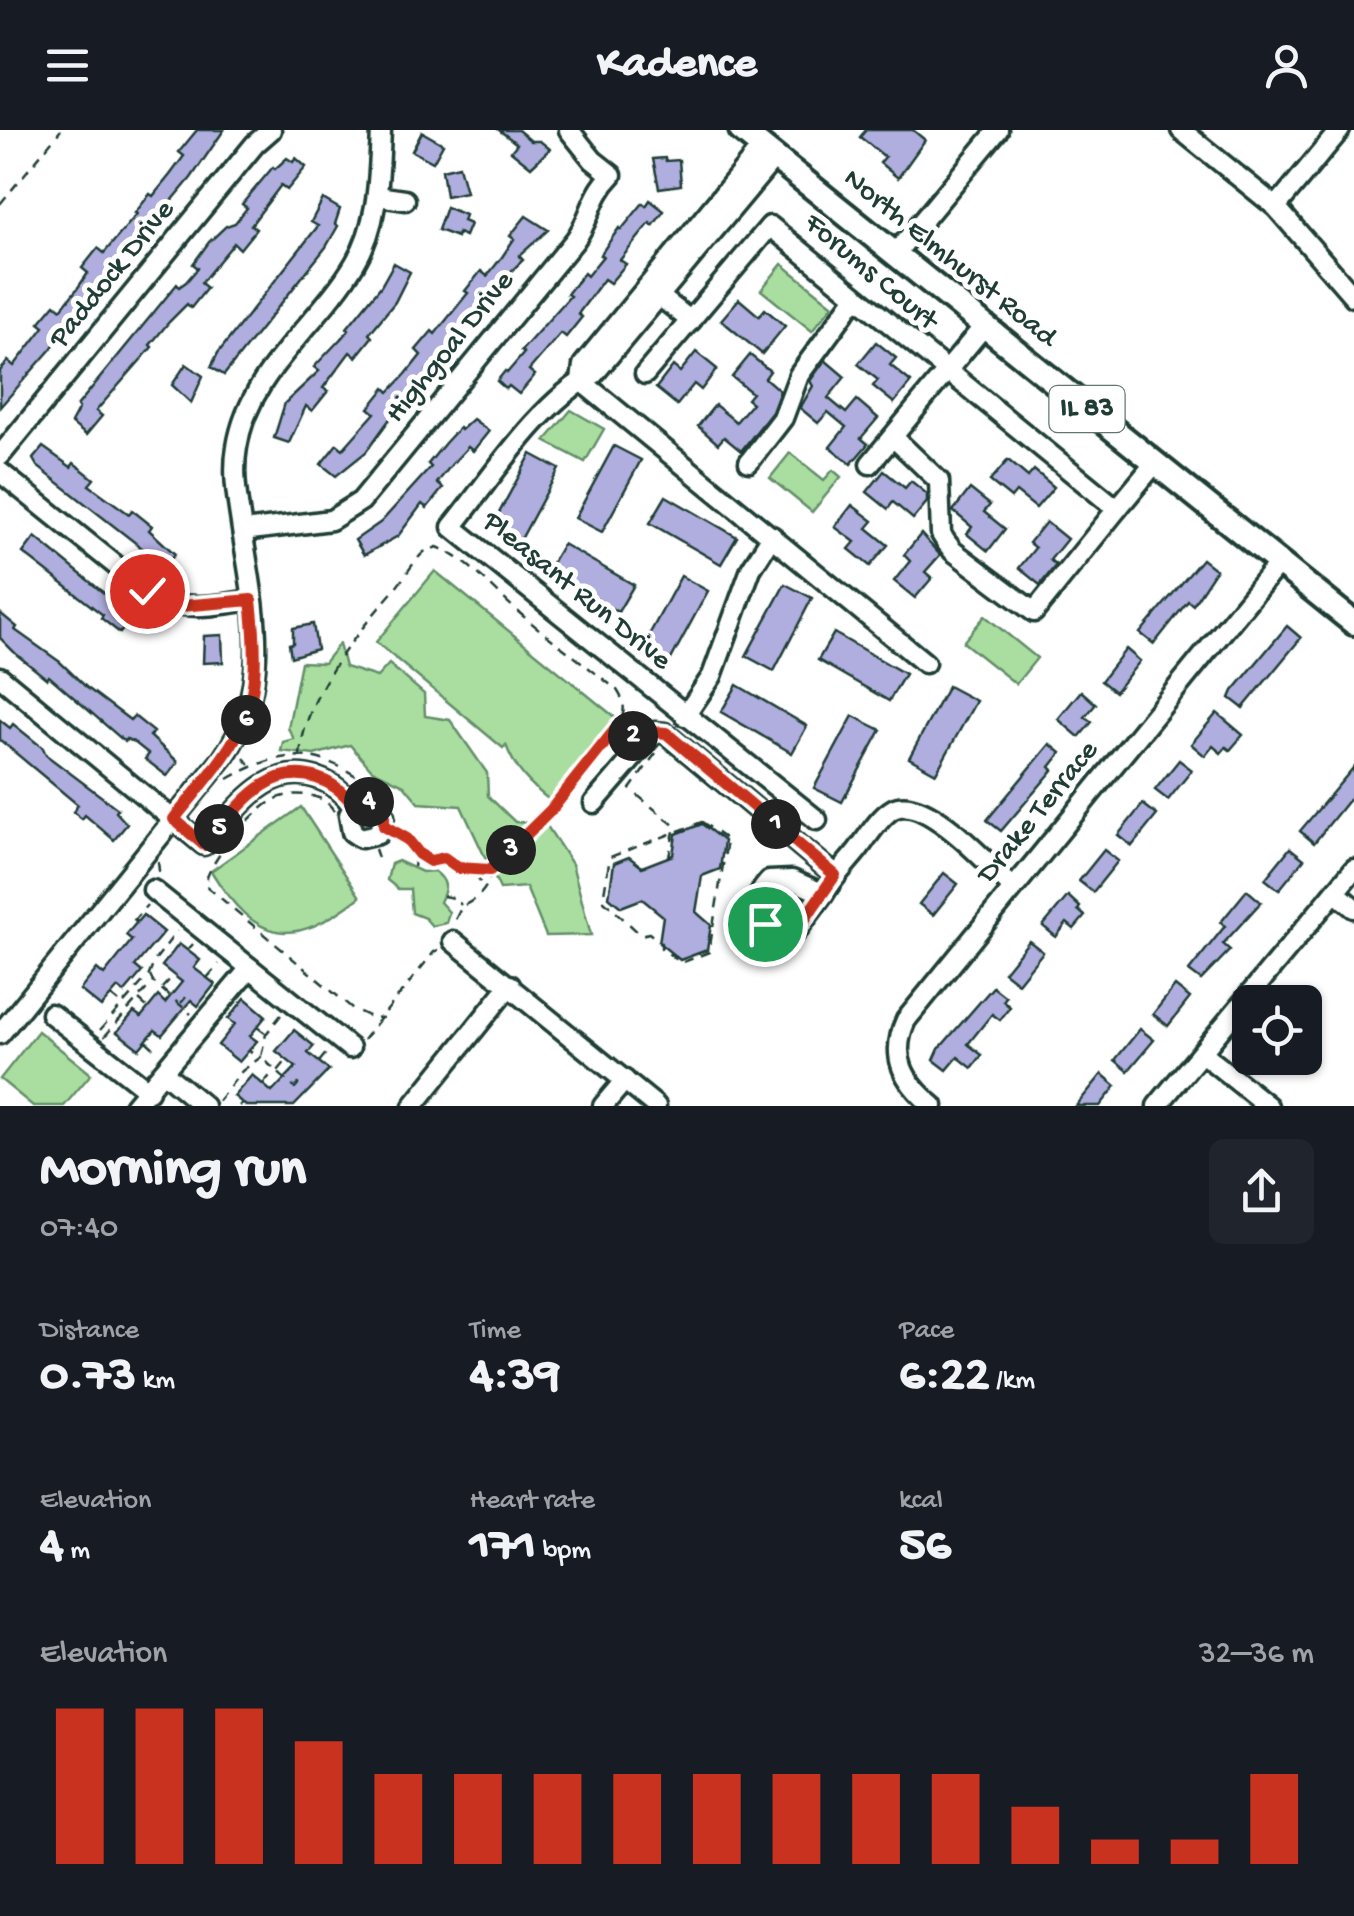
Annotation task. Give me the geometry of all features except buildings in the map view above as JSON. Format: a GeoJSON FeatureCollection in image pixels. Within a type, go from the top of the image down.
{"type":"FeatureCollection","features":[{"type":"Feature","properties":{"kind":"main road","name":"North Elmhurst Road"},"geometry":{"type":"LineString","coordinates":[[741,130],[1354,623]]}},
{"type":"Feature","properties":{"kind":"street","name":"Paddock Drive"},"geometry":{"type":"LineString","coordinates":[[0,456],[271,130]]}},
{"type":"Feature","properties":{"kind":"street"},"geometry":{"type":"LineString","coordinates":[[3,1031],[224,758],[247,716],[257,665],[235,461],[247,409],[269,371],[355,264],[369,232],[377,196],[382,130]]}},
{"type":"Feature","properties":{"kind":"street","name":"Highgoal Drive"},"geometry":{"type":"LineString","coordinates":[[242,531],[331,520],[361,501],[563,255],[586,222],[596,191],[612,175],[592,160],[569,130]]}},
{"type":"Feature","properties":{"kind":"street"},"geometry":{"type":"LineString","coordinates":[[896,254],[998,130]]}},
{"type":"Feature","properties":{"kind":"street"},"geometry":{"type":"LineString","coordinates":[[1182,130],[1276,207],[1354,297]]}},
{"type":"Feature","properties":{"kind":"street"},"geometry":{"type":"LineString","coordinates":[[1276,207],[1340,130]]}},
{"type":"Feature","properties":{"kind":"street","name":"Pleasant Run Drive"},"geometry":{"type":"LineString","coordinates":[[769,152],[660,296],[594,374],[580,381],[538,421],[452,527],[817,820]]}},
{"type":"Feature","properties":{"kind":"street","name":"Pleasant Run Drive"},"geometry":{"type":"LineString","coordinates":[[580,381],[583,365],[769,152]]}},
{"type":"Feature","properties":{"kind":"street"},"geometry":{"type":"LineString","coordinates":[[377,196],[406,200]]}},
{"type":"Feature","properties":{"kind":"street","name":"Forums Court"},"geometry":{"type":"LineString","coordinates":[[645,374],[770,226],[1117,509]]}},
{"type":"Feature","properties":{"kind":"street"},"geometry":{"type":"LineString","coordinates":[[660,296],[690,321]]}},
{"type":"Feature","properties":{"kind":"street"},"geometry":{"type":"LineString","coordinates":[[749,462],[783,418],[799,374],[856,297]]}},
{"type":"Feature","properties":{"kind":"street","name":"Forums Court"},"geometry":{"type":"LineString","coordinates":[[870,464],[984,326]]}},
{"type":"Feature","properties":{"kind":"street"},"geometry":{"type":"LineString","coordinates":[[580,381],[925,662]]}},
{"type":"Feature","properties":{"kind":"street"},"geometry":{"type":"LineString","coordinates":[[893,437],[939,481],[941,534],[953,551],[1034,612],[1154,463]]}},
{"type":"Feature","properties":{"kind":"street"},"geometry":{"type":"LineString","coordinates":[[0,472],[155,596],[171,604],[194,607],[251,600]]}},
{"type":"Feature","properties":{"kind":"street"},"geometry":{"type":"LineString","coordinates":[[684,716],[712,676],[751,569],[772,536]]}},
{"type":"Feature","properties":{"kind":"street","name":"Drake Terrace"},"geometry":{"type":"LineString","coordinates":[[932,1106],[904,1076],[897,1054],[906,1020],[1278,564]]}},
{"type":"Feature","properties":{"kind":"street"},"geometry":{"type":"LineString","coordinates":[[0,677],[204,845],[255,789],[291,774],[323,780],[354,806]]}},
{"type":"Feature","properties":{"kind":"street"},"geometry":{"type":"LineString","coordinates":[[594,804],[642,744],[656,732],[666,733],[835,875]]}},
{"type":"Feature","properties":{"kind":"street"},"geometry":{"type":"LineString","coordinates":[[824,894],[835,875],[894,809],[924,810],[1013,888]]}},
{"type":"Feature","properties":{"kind":"street"},"geometry":{"type":"LineString","coordinates":[[1157,1106],[1354,869]]}},
{"type":"Feature","properties":{"kind":"street"},"geometry":{"type":"LineString","coordinates":[[155,892],[350,1048]]}},
{"type":"Feature","properties":{"kind":"street"},"geometry":{"type":"LineString","coordinates":[[1334,892],[1354,908]]}},
{"type":"Feature","properties":{"kind":"street"},"geometry":{"type":"LineString","coordinates":[[453,941],[656,1106]]}},
{"type":"Feature","properties":{"kind":"street"},"geometry":{"type":"LineString","coordinates":[[134,1106],[250,968]]}},
{"type":"Feature","properties":{"kind":"street"},"geometry":{"type":"LineString","coordinates":[[414,1106],[510,985]]}},
{"type":"Feature","properties":{"kind":"street"},"geometry":{"type":"LineString","coordinates":[[51,1014],[148,1091]]}},
{"type":"Feature","properties":{"kind":"street"},"geometry":{"type":"LineString","coordinates":[[1202,1052],[1268,1106]]}},
{"type":"Feature","properties":{"kind":"street"},"geometry":{"type":"LineString","coordinates":[[167,1068],[204,1106]]}},
{"type":"Feature","properties":{"kind":"street"},"geometry":{"type":"LineString","coordinates":[[603,1106],[625,1080]]}},
{"type":"Feature","properties":{"kind":"path"},"geometry":{"type":"LineString","coordinates":[[0,204],[60,130]]}},
{"type":"Feature","properties":{"kind":"path"},"geometry":{"type":"LineString","coordinates":[[300,756],[302,732],[336,665],[415,560],[437,546],[471,567],[519,613],[624,700],[624,716],[619,725],[551,810],[490,870],[458,868],[444,858],[430,861],[407,839],[393,832]]}},
{"type":"Feature","properties":{"kind":"path"},"geometry":{"type":"LineString","coordinates":[[619,725],[658,754],[630,789],[675,826],[670,857]]}},
{"type":"Feature","properties":{"kind":"path"},"geometry":{"type":"LineString","coordinates":[[228,780],[251,766],[300,756],[337,764],[377,790]]}},
{"type":"Feature","properties":{"kind":"path"},"geometry":{"type":"LineString","coordinates":[[244,758],[251,766]]}},
{"type":"Feature","properties":{"kind":"path"},"geometry":{"type":"LineString","coordinates":[[336,817],[331,805],[315,797],[296,794],[277,798],[256,811],[213,864],[206,885],[354,1008],[370,1017],[383,1018]]}},
{"type":"Feature","properties":{"kind":"path"},"geometry":{"type":"LineString","coordinates":[[389,840],[396,822]]}},
{"type":"Feature","properties":{"kind":"path"},"geometry":{"type":"LineString","coordinates":[[702,822],[727,840],[709,952],[681,963],[660,948],[661,943],[649,933],[641,935],[629,928],[603,900],[602,893],[610,857],[674,832],[702,822]]}},
{"type":"Feature","properties":{"kind":"path"},"geometry":{"type":"LineString","coordinates":[[378,858],[372,849],[382,845]]}},
{"type":"Feature","properties":{"kind":"path"},"geometry":{"type":"LineString","coordinates":[[414,867],[417,852]]}},
{"type":"Feature","properties":{"kind":"path"},"geometry":{"type":"LineString","coordinates":[[350,1048],[368,1036],[434,952],[453,941],[458,933],[455,920],[462,906],[473,902],[483,890],[490,880],[490,870]]}},
{"type":"Feature","properties":{"kind":"path"},"geometry":{"type":"LineString","coordinates":[[475,871],[483,890]]}},
{"type":"Feature","properties":{"kind":"path"},"geometry":{"type":"LineString","coordinates":[[136,922],[155,892]]}},
{"type":"Feature","properties":{"kind":"path"},"geometry":{"type":"LineString","coordinates":[[443,896],[454,898],[462,906]]}},
{"type":"Feature","properties":{"kind":"path"},"geometry":{"type":"LineString","coordinates":[[91,1046],[150,974],[162,949],[188,918]]}},
{"type":"Feature","properties":{"kind":"path"},"geometry":{"type":"LineString","coordinates":[[155,943],[162,949]]}},
{"type":"Feature","properties":{"kind":"path"},"geometry":{"type":"LineString","coordinates":[[207,978],[229,951]]}},
{"type":"Feature","properties":{"kind":"path"},"geometry":{"type":"LineString","coordinates":[[150,974],[153,982],[203,1024]]}},
{"type":"Feature","properties":{"kind":"path"},"geometry":{"type":"LineString","coordinates":[[161,989],[174,975]]}},
{"type":"Feature","properties":{"kind":"path"},"geometry":{"type":"LineString","coordinates":[[91,1046],[124,1018],[153,982]]}},
{"type":"Feature","properties":{"kind":"path"},"geometry":{"type":"LineString","coordinates":[[133,983],[138,988]]}},
{"type":"Feature","properties":{"kind":"path"},"geometry":{"type":"LineString","coordinates":[[111,996],[122,1005]]}},
{"type":"Feature","properties":{"kind":"path"},"geometry":{"type":"LineString","coordinates":[[180,1004],[186,996]]}},
{"type":"Feature","properties":{"kind":"path"},"geometry":{"type":"LineString","coordinates":[[138,999],[148,1008]]}},
{"type":"Feature","properties":{"kind":"path"},"geometry":{"type":"LineString","coordinates":[[214,1106],[242,1072],[261,1058],[266,1034],[292,1002]]}},
{"type":"Feature","properties":{"kind":"path"},"geometry":{"type":"LineString","coordinates":[[258,1027],[266,1034]]}},
{"type":"Feature","properties":{"kind":"path"},"geometry":{"type":"LineString","coordinates":[[146,1041],[167,1068]]}},
{"type":"Feature","properties":{"kind":"path"},"geometry":{"type":"LineString","coordinates":[[249,1051],[295,1088],[300,1082]]}},
{"type":"Feature","properties":{"kind":"path"},"geometry":{"type":"LineString","coordinates":[[263,1084],[287,1060]]}},
{"type":"Feature","properties":{"kind":"path"},"geometry":{"type":"LineString","coordinates":[[287,1092],[292,1086]]}},
{"type":"Feature","properties":{"kind":"green space"},"geometry":{"type":"Polygon","coordinates":[[[782,264],[833,305],[812,331],[761,290],[782,264]]]}},
{"type":"Feature","properties":{"kind":"green space"},"geometry":{"type":"Polygon","coordinates":[[[571,410],[604,429],[585,462],[545,441],[571,410]]]}},
{"type":"Feature","properties":{"kind":"green space"},"geometry":{"type":"Polygon","coordinates":[[[790,453],[824,480],[833,470],[841,477],[812,512],[770,478],[790,453]]]}},
{"type":"Feature","properties":{"kind":"green space"},"geometry":{"type":"Polygon","coordinates":[[[435,571],[617,719],[552,802],[524,777],[506,745],[503,748],[376,642],[435,571]]]}},
{"type":"Feature","properties":{"kind":"green space"},"geometry":{"type":"Polygon","coordinates":[[[985,616],[1037,658],[1016,684],[963,642],[985,616]]]}},
{"type":"Feature","properties":{"kind":"green space"},"geometry":{"type":"Polygon","coordinates":[[[339,644],[345,667],[377,677],[389,664],[424,694],[425,716],[450,720],[487,773],[488,796],[515,822],[545,823],[572,864],[591,935],[546,936],[526,887],[500,889],[461,806],[419,803],[404,785],[372,770],[350,745],[314,755],[281,751],[283,742],[294,739],[288,728],[301,662],[324,663],[339,644]]]}},
{"type":"Feature","properties":{"kind":"green space"},"geometry":{"type":"Polygon","coordinates":[[[301,807],[360,897],[315,925],[278,931],[244,914],[211,871],[301,807]]]}},
{"type":"Feature","properties":{"kind":"green space"},"geometry":{"type":"Polygon","coordinates":[[[398,861],[422,872],[434,871],[442,878],[445,889],[440,902],[449,912],[446,923],[432,926],[412,913],[410,889],[398,889],[387,880],[391,864],[398,861]]]}},
{"type":"Feature","properties":{"kind":"green space"},"geometry":{"type":"Polygon","coordinates":[[[38,1031],[91,1074],[64,1106],[33,1106],[0,1079],[38,1031]]]}},
{"type":"Feature","properties":{"kind":"route"},"geometry":{"type":"LineString","coordinates":[[147,591],[181,606],[251,600],[257,665],[247,716],[224,758],[174,819],[204,845],[255,789],[298,774],[337,788],[354,806],[362,801],[372,802],[384,816],[384,826],[407,839],[430,861],[444,858],[458,868],[490,870],[551,810],[619,725],[642,744],[656,732],[666,733],[835,875],[795,933],[784,938],[765,924]]}}]}
